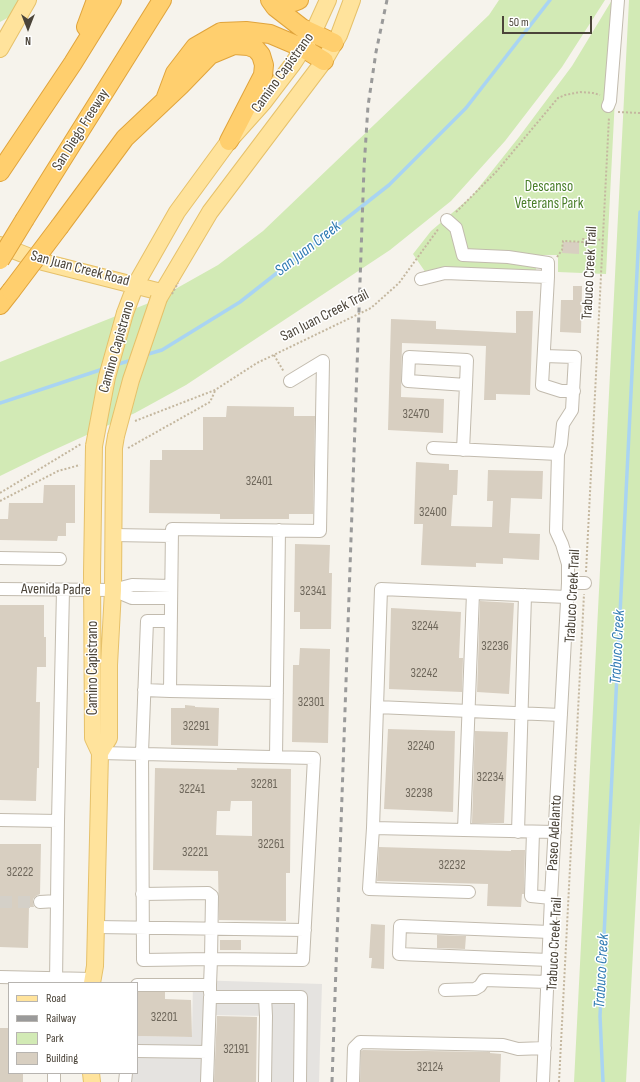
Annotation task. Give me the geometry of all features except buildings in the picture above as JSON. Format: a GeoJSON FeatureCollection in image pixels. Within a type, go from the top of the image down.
{"type":"FeatureCollection","features":[{"type":"Feature","properties":{"kind":"highway"},"geometry":{"type":"LineString","coordinates":[[73,63],[96,0]]}},
{"type":"Feature","properties":{"kind":"highway"},"geometry":{"type":"LineString","coordinates":[[0,172],[73,63],[112,0]]}},
{"type":"Feature","properties":{"kind":"highway","name":"San Diego Freeway"},"geometry":{"type":"LineString","coordinates":[[0,260],[162,0]]}},
{"type":"Feature","properties":{"kind":"highway"},"geometry":{"type":"LineString","coordinates":[[270,0],[275,6],[302,28],[334,43]]}},
{"type":"Feature","properties":{"kind":"highway"},"geometry":{"type":"LineString","coordinates":[[283,0],[294,2],[299,0]]}},
{"type":"Feature","properties":{"kind":"highway"},"geometry":{"type":"LineString","coordinates":[[165,100],[175,74],[195,47],[221,32],[246,31],[270,34],[302,48],[324,60]]}},
{"type":"Feature","properties":{"kind":"highway"},"geometry":{"type":"LineString","coordinates":[[0,305],[125,138],[180,86],[210,55],[234,45],[256,49],[261,55],[264,65],[263,75],[229,141]]}},
{"type":"Feature","properties":{"kind":"main road"},"geometry":{"type":"LineString","coordinates":[[0,49],[28,0]]}},
{"type":"Feature","properties":{"kind":"main road","name":"Camino Capistrano"},"geometry":{"type":"LineString","coordinates":[[92,981],[95,966],[100,753],[94,738],[92,590],[93,465],[94,446],[107,377],[125,313],[136,284],[177,212],[229,141],[263,103],[292,64],[313,33],[328,0]]}},
{"type":"Feature","properties":{"kind":"main road","name":"Camino Capistrano"},"geometry":{"type":"LineString","coordinates":[[100,753],[109,738],[109,665],[113,590],[115,442],[131,380],[160,295],[210,212],[324,60],[339,34],[352,0]]}},
{"type":"Feature","properties":{"kind":"main road","name":"San Juan Creek Road"},"geometry":{"type":"LineString","coordinates":[[0,245],[43,262],[136,284],[160,295]]}},
{"type":"Feature","properties":{"kind":"street"},"geometry":{"type":"LineString","coordinates":[[609,109],[618,0]]}},
{"type":"Feature","properties":{"kind":"street"},"geometry":{"type":"LineString","coordinates":[[447,220],[456,228],[463,255],[508,257],[548,263],[542,385],[561,391],[574,391]]}},
{"type":"Feature","properties":{"kind":"street"},"geometry":{"type":"LineString","coordinates":[[421,279],[445,274],[548,277]]}},
{"type":"Feature","properties":{"kind":"street","name":"Paseo Adelanto"},"geometry":{"type":"LineString","coordinates":[[543,1082],[554,832],[568,583],[568,564],[556,531],[558,454],[561,444],[563,424],[572,410],[575,357],[544,356]]}},
{"type":"Feature","properties":{"kind":"street"},"geometry":{"type":"LineString","coordinates":[[463,450],[466,384],[467,360],[408,357],[408,381],[466,384]]}},
{"type":"Feature","properties":{"kind":"street"},"geometry":{"type":"LineString","coordinates":[[170,691],[172,529],[320,531],[323,360],[290,381]]}},
{"type":"Feature","properties":{"kind":"street"},"geometry":{"type":"LineString","coordinates":[[433,448],[558,454]]}},
{"type":"Feature","properties":{"kind":"street"},"geometry":{"type":"LineString","coordinates":[[276,757],[279,530]]}},
{"type":"Feature","properties":{"kind":"street"},"geometry":{"type":"LineString","coordinates":[[113,535],[172,536]]}},
{"type":"Feature","properties":{"kind":"street"},"geometry":{"type":"LineString","coordinates":[[0,558],[60,559]]}},
{"type":"Feature","properties":{"kind":"street"},"geometry":{"type":"LineString","coordinates":[[568,583],[585,583]]}},
{"type":"Feature","properties":{"kind":"street"},"geometry":{"type":"LineString","coordinates":[[113,590],[132,585],[171,586]]}},
{"type":"Feature","properties":{"kind":"street","name":"Avenida Padre"},"geometry":{"type":"LineString","coordinates":[[0,589],[113,590]]}},
{"type":"Feature","properties":{"kind":"street"},"geometry":{"type":"LineString","coordinates":[[469,892],[369,889],[373,828],[381,589],[567,596]]}},
{"type":"Feature","properties":{"kind":"street"},"geometry":{"type":"LineString","coordinates":[[56,981],[63,590]]}},
{"type":"Feature","properties":{"kind":"street"},"geometry":{"type":"LineString","coordinates":[[113,590],[132,598],[171,598]]}},
{"type":"Feature","properties":{"kind":"street"},"geometry":{"type":"LineString","coordinates":[[464,830],[470,711],[473,593]]}},
{"type":"Feature","properties":{"kind":"street"},"geometry":{"type":"LineString","coordinates":[[518,832],[525,595]]}},
{"type":"Feature","properties":{"kind":"street"},"geometry":{"type":"LineString","coordinates":[[100,753],[142,753],[314,758],[303,960],[143,960],[142,753],[147,621],[171,621]]}},
{"type":"Feature","properties":{"kind":"street"},"geometry":{"type":"LineString","coordinates":[[144,690],[277,693]]}},
{"type":"Feature","properties":{"kind":"street"},"geometry":{"type":"LineString","coordinates":[[377,707],[560,715]]}},
{"type":"Feature","properties":{"kind":"street"},"geometry":{"type":"LineString","coordinates":[[0,820],[58,821]]}},
{"type":"Feature","properties":{"kind":"street"},"geometry":{"type":"LineString","coordinates":[[373,828],[554,832]]}},
{"type":"Feature","properties":{"kind":"street"},"geometry":{"type":"LineString","coordinates":[[533,832],[531,896],[551,898]]}},
{"type":"Feature","properties":{"kind":"street"},"geometry":{"type":"LineString","coordinates":[[142,894],[208,893],[212,896],[207,1082]]}},
{"type":"Feature","properties":{"kind":"street"},"geometry":{"type":"LineString","coordinates":[[40,902],[57,901]]}},
{"type":"Feature","properties":{"kind":"street"},"geometry":{"type":"LineString","coordinates":[[548,960],[399,954],[400,926],[550,932]]}},
{"type":"Feature","properties":{"kind":"street"},"geometry":{"type":"LineString","coordinates":[[96,927],[305,930]]}},
{"type":"Feature","properties":{"kind":"street"},"geometry":{"type":"LineString","coordinates":[[0,977],[56,981],[92,981]]}},
{"type":"Feature","properties":{"kind":"street"},"geometry":{"type":"LineString","coordinates":[[445,990],[475,989],[480,986],[484,980],[548,982]]}},
{"type":"Feature","properties":{"kind":"street"},"geometry":{"type":"LineString","coordinates":[[138,985],[265,997],[301,997],[300,1082]]}},
{"type":"Feature","properties":{"kind":"street"},"geometry":{"type":"LineString","coordinates":[[265,997],[265,1082]]}},
{"type":"Feature","properties":{"kind":"street"},"geometry":{"type":"LineString","coordinates":[[353,1082],[354,1048],[360,1042],[503,1045],[518,1049],[545,1048]]}},
{"type":"Feature","properties":{"kind":"street"},"geometry":{"type":"LineString","coordinates":[[138,1051],[208,1052]]}},
{"type":"Feature","properties":{"kind":"path","name":"San Juan Creek Trail"},"geometry":{"type":"LineString","coordinates":[[115,442],[127,449],[210,402],[216,390],[257,363],[371,308],[399,283],[442,224],[496,172],[558,98],[576,93],[593,92],[607,100],[609,109]]}},
{"type":"Feature","properties":{"kind":"path"},"geometry":{"type":"LineString","coordinates":[[609,109],[640,113]]}},
{"type":"Feature","properties":{"kind":"path","name":"Trabuco Creek Trail"},"geometry":{"type":"LineString","coordinates":[[558,1082],[609,109]]}},
{"type":"Feature","properties":{"kind":"path"},"geometry":{"type":"LineString","coordinates":[[548,263],[556,258],[562,250],[562,241],[583,242],[583,239],[603,240]]}},
{"type":"Feature","properties":{"kind":"path"},"geometry":{"type":"LineString","coordinates":[[274,355],[290,381]]}},
{"type":"Feature","properties":{"kind":"path"},"geometry":{"type":"LineString","coordinates":[[0,501],[58,471],[78,464],[93,465]]}},
{"type":"Feature","properties":{"kind":"green space"},"geometry":{"type":"Polygon","coordinates":[[[0,0],[25,0],[22,10],[0,22],[0,0]]]}},
{"type":"Feature","properties":{"kind":"green space"},"geometry":{"type":"Polygon","coordinates":[[[499,0],[605,0],[562,67],[505,141],[451,201],[390,250],[186,385],[135,413],[0,476],[0,362],[154,301],[218,265],[263,231],[489,15],[499,0]]]}},
{"type":"Feature","properties":{"kind":"green space","name":"Descanso Veterans Park"},"geometry":{"type":"Polygon","coordinates":[[[612,0],[620,0],[606,274],[558,272],[558,255],[537,255],[536,272],[426,273],[413,254],[431,231],[472,196],[519,137],[572,66],[612,0]]]}},
{"type":"Feature","properties":{"kind":"green space"},"geometry":{"type":"Polygon","coordinates":[[[629,0],[640,0],[640,822],[626,1082],[574,1082],[629,0]]]}},
{"type":"Feature","properties":{"kind":"shaded area"},"geometry":{"type":"Polygon","coordinates":[[[193,980],[322,984],[319,1082],[265,1082],[266,1016],[210,1015],[208,1082],[119,1082],[119,1074],[138,1074],[138,1036],[192,1037],[193,980]]]}},
{"type":"Feature","properties":{"kind":"waterway","name":"San Juan Creek"},"geometry":{"type":"LineString","coordinates":[[145,355],[162,350],[240,302],[389,185],[466,108],[550,0]]}},
{"type":"Feature","properties":{"kind":"waterway","name":"Trabuco Creek"},"geometry":{"type":"LineString","coordinates":[[603,1082],[600,1016],[640,212]]}},
{"type":"Feature","properties":{"kind":"waterway","name":"San Juan Creek"},"geometry":{"type":"LineString","coordinates":[[115,365],[132,360]]}},
{"type":"Feature","properties":{"kind":"waterway","name":"San Juan Creek"},"geometry":{"type":"LineString","coordinates":[[0,403],[103,369]]}},
{"type":"Feature","properties":{"kind":"tunnel"},"geometry":{"type":"LineString","coordinates":[[0,902],[40,902]]}},
{"type":"Feature","properties":{"kind":"railway"},"geometry":{"type":"LineString","coordinates":[[332,1082],[364,168],[368,106],[376,52],[387,0]]}}]}
